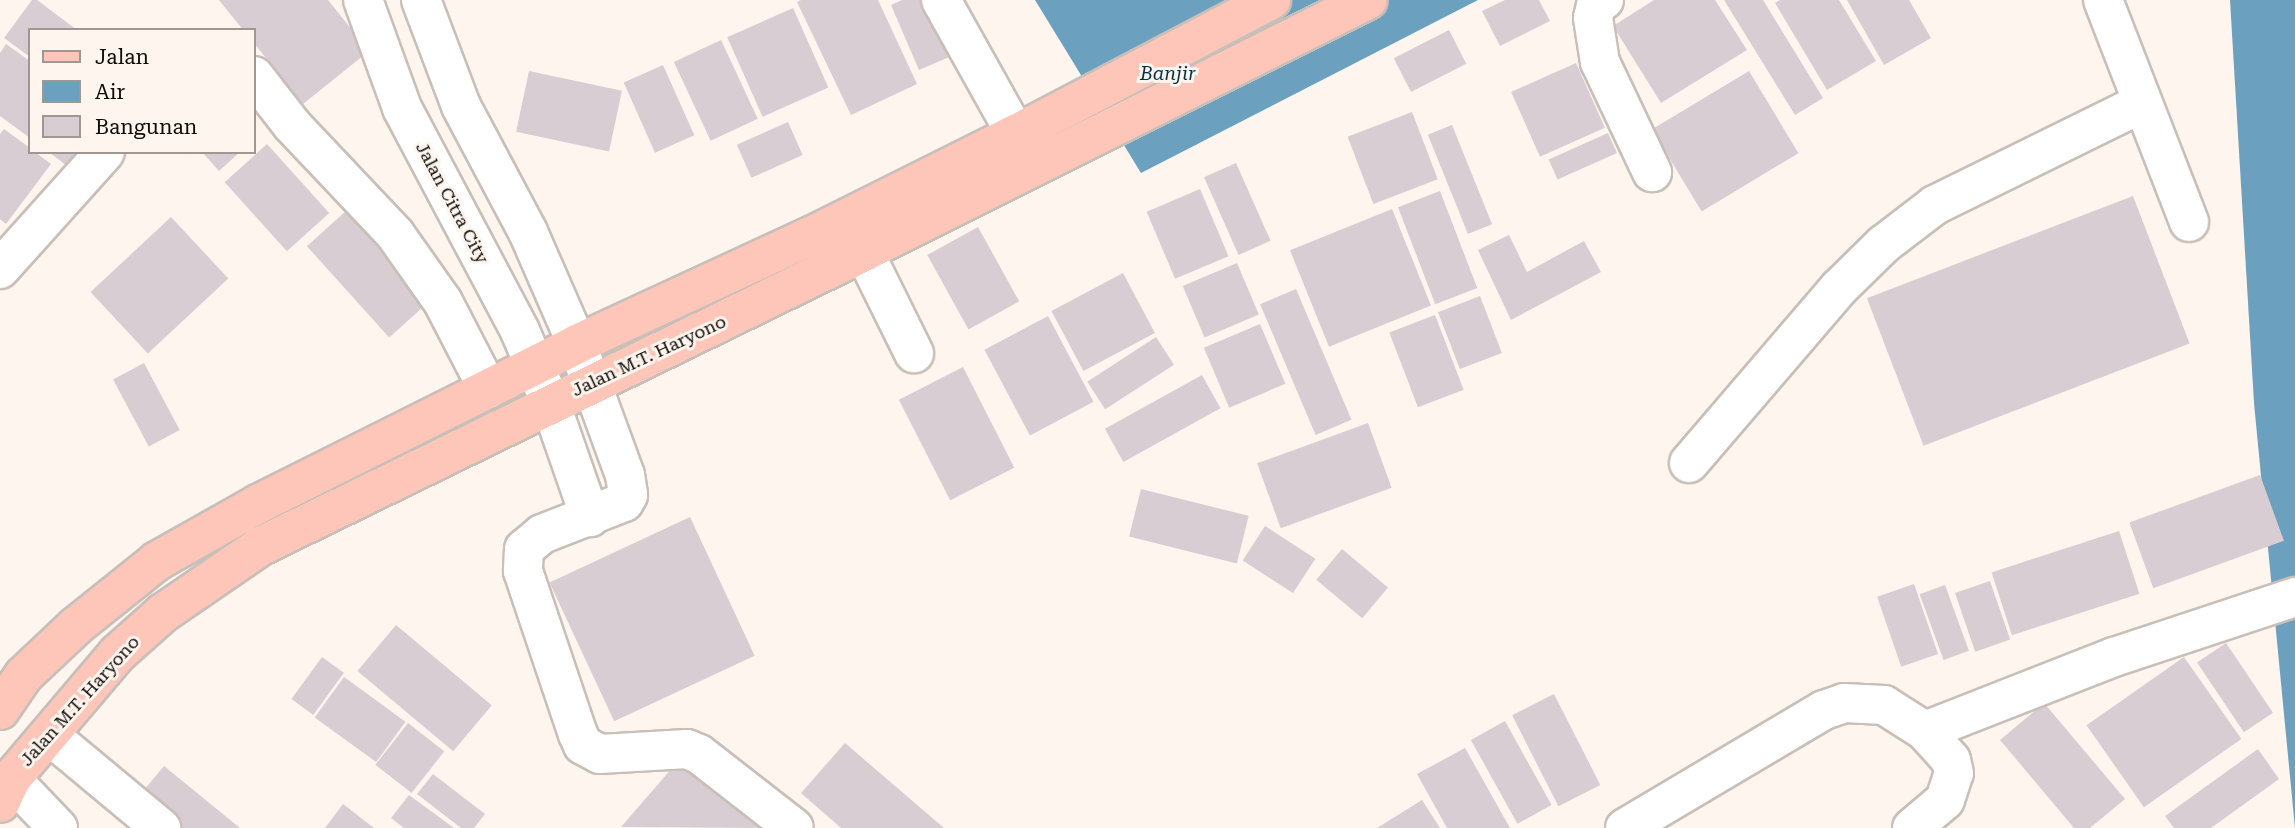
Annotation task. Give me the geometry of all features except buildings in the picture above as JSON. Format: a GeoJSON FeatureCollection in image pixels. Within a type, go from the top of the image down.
{"type":"FeatureCollection","features":[{"type":"Feature","properties":{"kind":"main road","name":"Jalan M.T. Haryono"},"geometry":{"type":"LineString","coordinates":[[6,791],[117,654],[163,613],[250,553],[550,402],[593,384],[864,252],[1368,0]]}},
{"type":"Feature","properties":{"kind":"main road"},"geometry":{"type":"LineString","coordinates":[[0,710],[24,675],[76,626],[157,561],[258,504],[577,344],[811,236],[1016,134],[1260,3]]}},
{"type":"Feature","properties":{"kind":"street","name":"Jalan Citra City"},"geometry":{"type":"LineString","coordinates":[[363,0],[402,108],[447,199],[497,284],[535,366],[590,517]]}},
{"type":"Feature","properties":{"kind":"street"},"geometry":{"type":"LineString","coordinates":[[422,0],[461,106],[496,168],[577,344],[625,475],[628,495],[617,507],[541,534],[524,550],[523,571],[583,745],[600,754],[687,749],[699,754],[794,828]]}},
{"type":"Feature","properties":{"kind":"street"},"geometry":{"type":"LineString","coordinates":[[941,0],[1016,134]]}},
{"type":"Feature","properties":{"kind":"street"},"geometry":{"type":"LineString","coordinates":[[1604,0],[1596,5],[1593,18],[1600,62],[1652,172]]}},
{"type":"Feature","properties":{"kind":"street"},"geometry":{"type":"LineString","coordinates":[[2103,0],[2189,222]]}},
{"type":"Feature","properties":{"kind":"street"},"geometry":{"type":"LineString","coordinates":[[256,79],[292,125],[395,234],[443,302],[488,389]]}},
{"type":"Feature","properties":{"kind":"street"},"geometry":{"type":"LineString","coordinates":[[1689,463],[1839,288],[1884,244],[1935,205],[2142,103]]}},
{"type":"Feature","properties":{"kind":"street"},"geometry":{"type":"LineString","coordinates":[[0,269],[103,154]]}},
{"type":"Feature","properties":{"kind":"street"},"geometry":{"type":"LineString","coordinates":[[864,252],[914,353]]}},
{"type":"Feature","properties":{"kind":"street"},"geometry":{"type":"LineString","coordinates":[[497,284],[542,264]]}},
{"type":"Feature","properties":{"kind":"street"},"geometry":{"type":"LineString","coordinates":[[1925,732],[2114,657],[2295,597]]}},
{"type":"Feature","properties":{"kind":"street"},"geometry":{"type":"LineString","coordinates":[[1625,828],[1824,710],[1844,703],[1861,702],[1884,705],[1925,732],[1951,760],[1954,773],[1945,800],[1912,828]]}},
{"type":"Feature","properties":{"kind":"street"},"geometry":{"type":"LineString","coordinates":[[49,735],[161,828]]}},
{"type":"Feature","properties":{"kind":"street"},"geometry":{"type":"LineString","coordinates":[[6,791],[58,828]]}},
{"type":"Feature","properties":{"kind":"water","name":"Banjir"},"geometry":{"type":"Polygon","coordinates":[[[1035,0],[1478,0],[1141,173],[1035,0]]]}},
{"type":"Feature","properties":{"kind":"water"},"geometry":{"type":"Polygon","coordinates":[[[2230,0],[2295,0],[2295,828],[2254,403],[2230,0]]]}}]}
